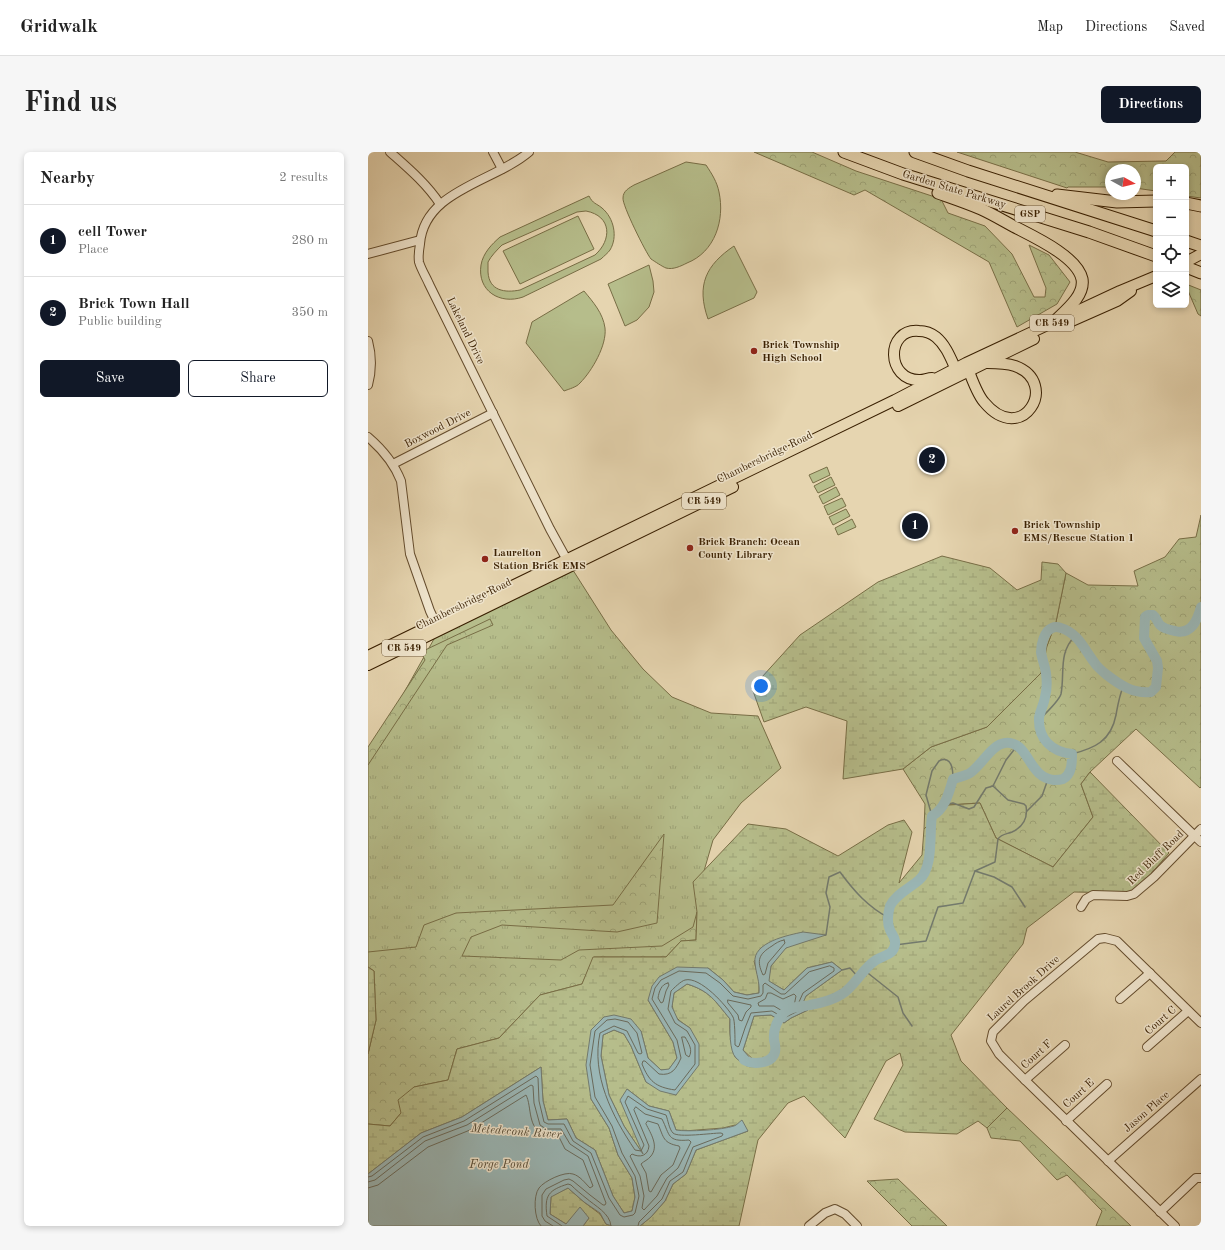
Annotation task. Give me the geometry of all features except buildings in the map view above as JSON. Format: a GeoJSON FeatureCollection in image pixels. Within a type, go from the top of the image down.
{"type":"FeatureCollection","features":[{"type":"Feature","properties":{"kind":"highway","name":"Garden State Parkway"},"geometry":{"type":"LineString","coordinates":[[844,152],[903,174],[1089,232],[1153,255]]}},
{"type":"Feature","properties":{"kind":"highway","name":"Garden State Parkway"},"geometry":{"type":"LineString","coordinates":[[915,152],[1030,192],[1153,230]]}},
{"type":"Feature","properties":{"kind":"highway"},"geometry":{"type":"LineString","coordinates":[[903,174],[913,183],[981,209],[1051,246],[1068,259],[1082,279],[1080,290],[1074,302],[1054,322]]}},
{"type":"Feature","properties":{"kind":"highway"},"geometry":{"type":"LineString","coordinates":[[1030,192],[1117,202],[1153,201]]}},
{"type":"Feature","properties":{"kind":"highway"},"geometry":{"type":"LineString","coordinates":[[1189,204],[1201,206]]}},
{"type":"Feature","properties":{"kind":"main road"},"geometry":{"type":"LineString","coordinates":[[1189,260],[1201,254]]}},
{"type":"Feature","properties":{"kind":"main road","name":"Chambersbridge Road"},"geometry":{"type":"LineString","coordinates":[[368,656],[438,627],[957,373],[1054,322],[1120,291],[1153,278]]}},
{"type":"Feature","properties":{"kind":"main road","name":"Chambersbridge Road"},"geometry":{"type":"LineString","coordinates":[[967,367],[987,362],[1116,300],[1153,278]]}},
{"type":"Feature","properties":{"kind":"main road"},"geometry":{"type":"LineString","coordinates":[[942,376],[916,380],[905,376],[894,363],[893,357],[896,344],[900,338],[904,334],[916,331],[924,331],[931,334],[945,347],[957,373]]}},
{"type":"Feature","properties":{"kind":"main road"},"geometry":{"type":"LineString","coordinates":[[967,367],[984,402],[993,411],[1003,417],[1015,418],[1025,415],[1032,408],[1035,400],[1036,394],[1033,381],[1025,372],[1013,365],[987,362]]}},
{"type":"Feature","properties":{"kind":"main road","name":"Chambersbridge Road"},"geometry":{"type":"LineString","coordinates":[[368,664],[567,560],[942,376],[957,373]]}},
{"type":"Feature","properties":{"kind":"street"},"geometry":{"type":"LineString","coordinates":[[390,152],[420,178],[432,191],[440,204]]}},
{"type":"Feature","properties":{"kind":"street"},"geometry":{"type":"LineString","coordinates":[[493,152],[502,169]]}},
{"type":"Feature","properties":{"kind":"street","name":"Lakeland Drive"},"geometry":{"type":"LineString","coordinates":[[529,152],[518,161],[451,196],[440,204],[423,225],[418,258],[550,529],[567,560]]}},
{"type":"Feature","properties":{"kind":"street"},"geometry":{"type":"LineString","coordinates":[[368,254],[420,240]]}},
{"type":"Feature","properties":{"kind":"street"},"geometry":{"type":"LineString","coordinates":[[368,340],[371,353],[368,385]]}},
{"type":"Feature","properties":{"kind":"street","name":"Boxwood Drive"},"geometry":{"type":"LineString","coordinates":[[393,464],[493,413]]}},
{"type":"Feature","properties":{"kind":"street"},"geometry":{"type":"LineString","coordinates":[[368,437],[378,446],[397,470],[403,491],[410,554],[430,611],[438,627]]}},
{"type":"Feature","properties":{"kind":"street"},"geometry":{"type":"LineString","coordinates":[[1117,761],[1201,842]]}},
{"type":"Feature","properties":{"kind":"street","name":"Red Bluff Road"},"geometry":{"type":"LineString","coordinates":[[1081,907],[1086,899],[1092,894],[1127,896],[1134,894],[1154,877],[1201,829]]}},
{"type":"Feature","properties":{"kind":"street","name":"Laurel Brook Drive"},"geometry":{"type":"LineString","coordinates":[[1174,1226],[999,1054],[991,1041],[993,1032],[1030,996],[1098,939],[1102,938],[1117,941],[1201,1023]]}},
{"type":"Feature","properties":{"kind":"street"},"geometry":{"type":"LineString","coordinates":[[1120,999],[1150,973]]}},
{"type":"Feature","properties":{"kind":"street","name":"Court C"},"geometry":{"type":"LineString","coordinates":[[1147,1047],[1188,1011]]}},
{"type":"Feature","properties":{"kind":"street","name":"Court F"},"geometry":{"type":"LineString","coordinates":[[1025,1080],[1064,1045]]}},
{"type":"Feature","properties":{"kind":"street","name":"Jason Place"},"geometry":{"type":"LineString","coordinates":[[1108,1161],[1201,1079]]}},
{"type":"Feature","properties":{"kind":"street","name":"Court E"},"geometry":{"type":"LineString","coordinates":[[1066,1121],[1107,1084]]}},
{"type":"Feature","properties":{"kind":"street"},"geometry":{"type":"LineString","coordinates":[[1160,1212],[1196,1178],[1201,1178]]}},
{"type":"Feature","properties":{"kind":"street"},"geometry":{"type":"LineString","coordinates":[[809,1226],[825,1213],[836,1209],[845,1214],[857,1226]]}},
{"type":"Feature","properties":{"kind":"green space"},"geometry":{"type":"Polygon","coordinates":[[[754,152],[812,152],[856,171],[941,199],[948,213],[985,226],[1012,254],[1034,297],[1045,297],[1046,288],[1029,245],[1049,255],[1070,282],[1057,304],[1017,327],[989,262],[865,190],[854,195],[754,152]]]}},
{"type":"Feature","properties":{"kind":"green space"},"geometry":{"type":"Polygon","coordinates":[[[957,152],[1075,152],[1108,162],[1166,161],[1175,152],[1201,152],[1201,198],[1189,196],[1189,164],[1153,164],[1153,191],[1141,189],[1141,164],[1105,164],[1105,187],[1067,188],[957,152]]]}},
{"type":"Feature","properties":{"kind":"green space"},"geometry":{"type":"Polygon","coordinates":[[[686,162],[706,165],[714,178],[718,188],[720,203],[719,224],[711,243],[697,258],[677,267],[666,268],[651,259],[648,255],[630,219],[623,196],[627,190],[634,185],[686,162]]]}},
{"type":"Feature","properties":{"kind":"green space"},"geometry":{"type":"Polygon","coordinates":[[[589,196],[592,201],[606,212],[614,228],[614,239],[610,250],[601,259],[523,297],[514,299],[506,299],[492,294],[486,289],[481,274],[481,265],[486,253],[500,237],[589,196]],[[586,211],[577,212],[502,245],[492,255],[488,262],[488,272],[491,283],[495,287],[504,291],[520,290],[595,255],[601,249],[607,229],[601,218],[586,211]]]}},
{"type":"Feature","properties":{"kind":"green space"},"geometry":{"type":"Polygon","coordinates":[[[578,216],[594,249],[520,284],[503,251],[578,216]]]}},
{"type":"Feature","properties":{"kind":"green space"},"geometry":{"type":"Polygon","coordinates":[[[734,246],[757,292],[754,298],[708,319],[703,296],[706,277],[710,268],[716,261],[734,246]]]}},
{"type":"Feature","properties":{"kind":"green space"},"geometry":{"type":"Polygon","coordinates":[[[649,265],[654,292],[649,307],[637,320],[625,326],[608,284],[649,265]]]}},
{"type":"Feature","properties":{"kind":"green space"},"geometry":{"type":"Polygon","coordinates":[[[1189,285],[1201,290],[1201,316],[1198,314],[1189,293],[1189,285]]]}},
{"type":"Feature","properties":{"kind":"green space"},"geometry":{"type":"Polygon","coordinates":[[[584,291],[591,299],[602,317],[605,328],[604,342],[594,365],[585,378],[577,386],[564,391],[526,343],[532,322],[584,291]]]}},
{"type":"Feature","properties":{"kind":"green space"},"geometry":{"type":"Polygon","coordinates":[[[827,467],[830,475],[813,483],[809,475],[827,467]]]}},
{"type":"Feature","properties":{"kind":"green space"},"geometry":{"type":"Polygon","coordinates":[[[831,477],[835,485],[818,493],[814,486],[831,477]]]}},
{"type":"Feature","properties":{"kind":"green space"},"geometry":{"type":"Polygon","coordinates":[[[836,487],[840,495],[823,504],[819,496],[836,487]]]}},
{"type":"Feature","properties":{"kind":"green space"},"geometry":{"type":"Polygon","coordinates":[[[842,498],[846,506],[828,515],[824,506],[842,498]]]}},
{"type":"Feature","properties":{"kind":"green space"},"geometry":{"type":"Polygon","coordinates":[[[846,509],[850,516],[833,525],[829,517],[846,509]]]}},
{"type":"Feature","properties":{"kind":"green space"},"geometry":{"type":"Polygon","coordinates":[[[1201,515],[1201,787],[1200,788],[1136,729],[1090,772],[1081,784],[1093,817],[1053,867],[996,838],[980,803],[949,805],[924,829],[925,804],[903,769],[931,747],[987,727],[1047,646],[1056,622],[1066,573],[1088,585],[1138,586],[1134,571],[1165,557],[1179,539],[1196,537],[1201,515]]]}},
{"type":"Feature","properties":{"kind":"green space"},"geometry":{"type":"Polygon","coordinates":[[[852,519],[856,527],[838,535],[835,528],[852,519]]]}},
{"type":"Feature","properties":{"kind":"green space"},"geometry":{"type":"Polygon","coordinates":[[[942,556],[990,568],[1017,590],[1041,580],[1042,562],[1058,564],[1066,573],[1056,622],[1047,646],[1041,673],[987,727],[931,747],[903,769],[843,779],[847,721],[806,707],[764,722],[752,688],[800,635],[878,582],[942,556]]]}},
{"type":"Feature","properties":{"kind":"green space"},"geometry":{"type":"Polygon","coordinates":[[[571,567],[611,630],[643,669],[672,697],[711,713],[758,716],[781,768],[741,803],[713,840],[704,871],[697,929],[675,950],[553,970],[368,960],[368,757],[439,630],[571,567]]]}},
{"type":"Feature","properties":{"kind":"green space"},"geometry":{"type":"Polygon","coordinates":[[[490,619],[493,625],[447,645],[368,765],[368,747],[425,660],[421,652],[490,619]]]}},
{"type":"Feature","properties":{"kind":"green space"},"geometry":{"type":"Polygon","coordinates":[[[1090,772],[1169,853],[1137,890],[1121,893],[1074,892],[1027,928],[1023,944],[951,1035],[961,1061],[1007,1108],[987,1128],[978,1121],[957,1134],[905,1132],[874,1119],[903,1065],[900,1053],[886,1061],[845,1138],[804,1096],[788,1103],[758,1140],[739,1226],[640,1226],[651,1217],[665,1201],[673,1184],[686,1174],[696,1150],[748,1131],[735,1125],[723,1128],[684,1131],[676,1130],[669,1111],[649,1106],[627,1089],[645,1157],[624,1126],[609,1095],[601,1056],[603,1035],[614,1030],[624,1034],[631,1046],[646,1082],[676,1095],[690,1028],[676,1017],[672,1005],[674,993],[687,984],[707,993],[712,997],[730,1019],[732,1048],[735,1057],[756,1062],[743,1050],[754,1016],[771,1015],[784,1023],[808,1010],[802,1003],[806,996],[842,970],[832,962],[807,968],[784,990],[768,981],[771,966],[786,947],[803,932],[754,961],[759,980],[759,993],[747,995],[734,992],[723,980],[708,968],[648,1000],[673,1042],[677,1058],[669,1070],[661,1070],[648,1058],[641,1031],[604,1017],[591,1099],[609,1128],[618,1155],[632,1178],[635,1197],[632,1211],[624,1213],[613,1196],[595,1150],[576,1138],[567,1119],[548,1120],[543,1101],[541,1067],[462,1117],[421,1133],[368,1174],[368,1124],[390,1126],[401,1113],[398,1100],[414,1087],[448,1080],[457,1049],[499,1038],[540,995],[582,984],[593,957],[666,957],[681,941],[696,940],[697,912],[693,882],[748,824],[786,829],[838,856],[888,825],[904,820],[912,832],[899,883],[922,855],[924,829],[949,805],[980,803],[996,838],[1053,867],[1093,817],[1081,784],[1090,772]]]}},
{"type":"Feature","properties":{"kind":"green space"},"geometry":{"type":"Polygon","coordinates":[[[664,834],[657,923],[617,932],[502,925],[471,937],[462,956],[561,960],[579,950],[662,946],[693,927],[697,912],[696,940],[681,941],[666,957],[594,957],[582,984],[540,995],[499,1038],[457,1049],[448,1080],[414,1087],[401,1113],[390,1126],[368,1124],[368,1054],[376,1020],[374,971],[368,967],[368,952],[416,947],[424,925],[456,913],[613,905],[664,834]]]}},
{"type":"Feature","properties":{"kind":"green space"},"geometry":{"type":"Polygon","coordinates":[[[368,967],[374,971],[376,1020],[368,1054],[368,967]]]}},
{"type":"Feature","properties":{"kind":"green space"},"geometry":{"type":"Polygon","coordinates":[[[1007,1108],[1131,1226],[1096,1226],[1102,1211],[1067,1175],[1057,1180],[1020,1141],[991,1138],[987,1128],[1007,1108]]]}},
{"type":"Feature","properties":{"kind":"green space"},"geometry":{"type":"Polygon","coordinates":[[[898,1179],[947,1226],[912,1226],[867,1181],[898,1179]]]}},
{"type":"Feature","properties":{"kind":"green space"},"geometry":{"type":"Polygon","coordinates":[[[568,1188],[600,1214],[606,1224],[612,1226],[583,1226],[589,1218],[566,1224],[550,1214],[551,1196],[568,1188]]]}},
{"type":"Feature","properties":{"kind":"water","name":"Forge Pond"},"geometry":{"type":"Polygon","coordinates":[[[803,932],[826,935],[786,948],[771,966],[769,981],[784,990],[807,968],[832,962],[842,970],[806,996],[803,1003],[808,1010],[784,1023],[771,1015],[754,1016],[743,1050],[750,1058],[757,1062],[747,1066],[736,1058],[731,1045],[730,1019],[712,997],[707,993],[687,984],[674,993],[672,1007],[678,1020],[690,1028],[699,1044],[699,1065],[676,1095],[660,1091],[646,1082],[631,1046],[624,1034],[614,1030],[603,1035],[601,1056],[609,1095],[624,1126],[643,1154],[620,1100],[627,1089],[649,1106],[669,1111],[676,1130],[696,1131],[722,1129],[734,1126],[742,1120],[748,1131],[696,1150],[686,1174],[673,1184],[665,1201],[651,1217],[640,1226],[612,1226],[606,1224],[600,1213],[568,1188],[551,1197],[550,1214],[566,1224],[580,1207],[589,1218],[583,1226],[368,1226],[368,1174],[421,1133],[462,1117],[541,1067],[543,1101],[548,1120],[567,1119],[576,1138],[595,1150],[613,1196],[624,1213],[632,1211],[635,1197],[632,1178],[618,1155],[609,1128],[591,1099],[586,1065],[591,1030],[604,1017],[614,1015],[631,1019],[641,1031],[648,1058],[661,1070],[669,1069],[677,1058],[673,1042],[648,1000],[652,986],[659,977],[677,967],[708,968],[723,980],[734,992],[747,995],[759,993],[755,963],[759,950],[773,941],[803,932]]]}},
{"type":"Feature","properties":{"kind":"waterway","name":"Metedeconk River"},"geometry":{"type":"LineString","coordinates":[[744,1060],[757,1063],[766,1061],[773,1056],[775,1052],[775,1029],[778,1021],[787,1010],[831,1000],[847,991],[876,960],[891,953],[895,942],[888,924],[890,906],[896,898],[919,880],[924,874],[929,859],[932,816],[943,805],[953,779],[970,773],[991,751],[1000,744],[1007,743],[1019,747],[1037,772],[1042,776],[1054,780],[1061,780],[1066,777],[1072,765],[1072,754],[1058,750],[1048,743],[1044,738],[1039,725],[1039,718],[1047,685],[1041,649],[1042,642],[1049,630],[1054,627],[1067,630],[1080,642],[1095,664],[1107,675],[1127,688],[1138,692],[1151,692],[1156,687],[1158,668],[1157,661],[1144,638],[1145,617],[1148,615],[1153,615],[1163,627],[1181,632],[1192,626],[1198,617],[1201,607]]}},
{"type":"Feature","properties":{"kind":"waterway"},"geometry":{"type":"LineString","coordinates":[[1039,720],[1060,697],[1064,656],[1066,649],[1075,636]]}},
{"type":"Feature","properties":{"kind":"waterway"},"geometry":{"type":"LineString","coordinates":[[1072,754],[1095,746],[1106,737],[1114,724],[1123,687]]}},
{"type":"Feature","properties":{"kind":"waterway"},"geometry":{"type":"LineString","coordinates":[[943,805],[953,803],[969,809],[974,807],[986,788],[993,786],[1006,760],[1017,746]]}},
{"type":"Feature","properties":{"kind":"waterway"},"geometry":{"type":"LineString","coordinates":[[932,816],[926,795],[932,771],[939,761],[947,760],[951,764],[953,779]]}},
{"type":"Feature","properties":{"kind":"waterway"},"geometry":{"type":"LineString","coordinates":[[1027,811],[1042,796],[1048,779]]}},
{"type":"Feature","properties":{"kind":"waterway"},"geometry":{"type":"LineString","coordinates":[[975,871],[995,862],[999,837],[1019,828],[1024,822],[1026,814],[1026,806],[1024,804],[1008,800],[993,786]]}},
{"type":"Feature","properties":{"kind":"waterway"},"geometry":{"type":"LineString","coordinates":[[895,945],[926,941],[938,907],[963,903],[975,871],[994,877],[1012,887],[1025,907]]}},
{"type":"Feature","properties":{"kind":"waterway"},"geometry":{"type":"LineString","coordinates":[[825,935],[830,907],[826,893],[829,877],[840,872],[862,898],[874,909],[889,918]]}},
{"type":"Feature","properties":{"kind":"waterway"},"geometry":{"type":"LineString","coordinates":[[842,970],[850,968],[858,977]]}},
{"type":"Feature","properties":{"kind":"waterway"},"geometry":{"type":"LineString","coordinates":[[864,970],[898,997],[903,1013],[912,1026]]}},
{"type":"Feature","properties":{"kind":"place","name":"Brick Township High School"},"geometry":{"type":"Point","coordinates":[754,351]}},
{"type":"Feature","properties":{"kind":"place","name":"Brick Town Hall"},"geometry":{"type":"Point","coordinates":[932,460]}},
{"type":"Feature","properties":{"kind":"place","name":"cell Tower"},"geometry":{"type":"Point","coordinates":[915,526]}},
{"type":"Feature","properties":{"kind":"place","name":"Brick Township EMS/Rescue Station 1"},"geometry":{"type":"Point","coordinates":[1015,531]}},
{"type":"Feature","properties":{"kind":"place","name":"Brick Branch: Ocean County Library"},"geometry":{"type":"Point","coordinates":[690,548]}},
{"type":"Feature","properties":{"kind":"place","name":"Laurelton Station Brick EMS"},"geometry":{"type":"Point","coordinates":[485,559]}}]}
